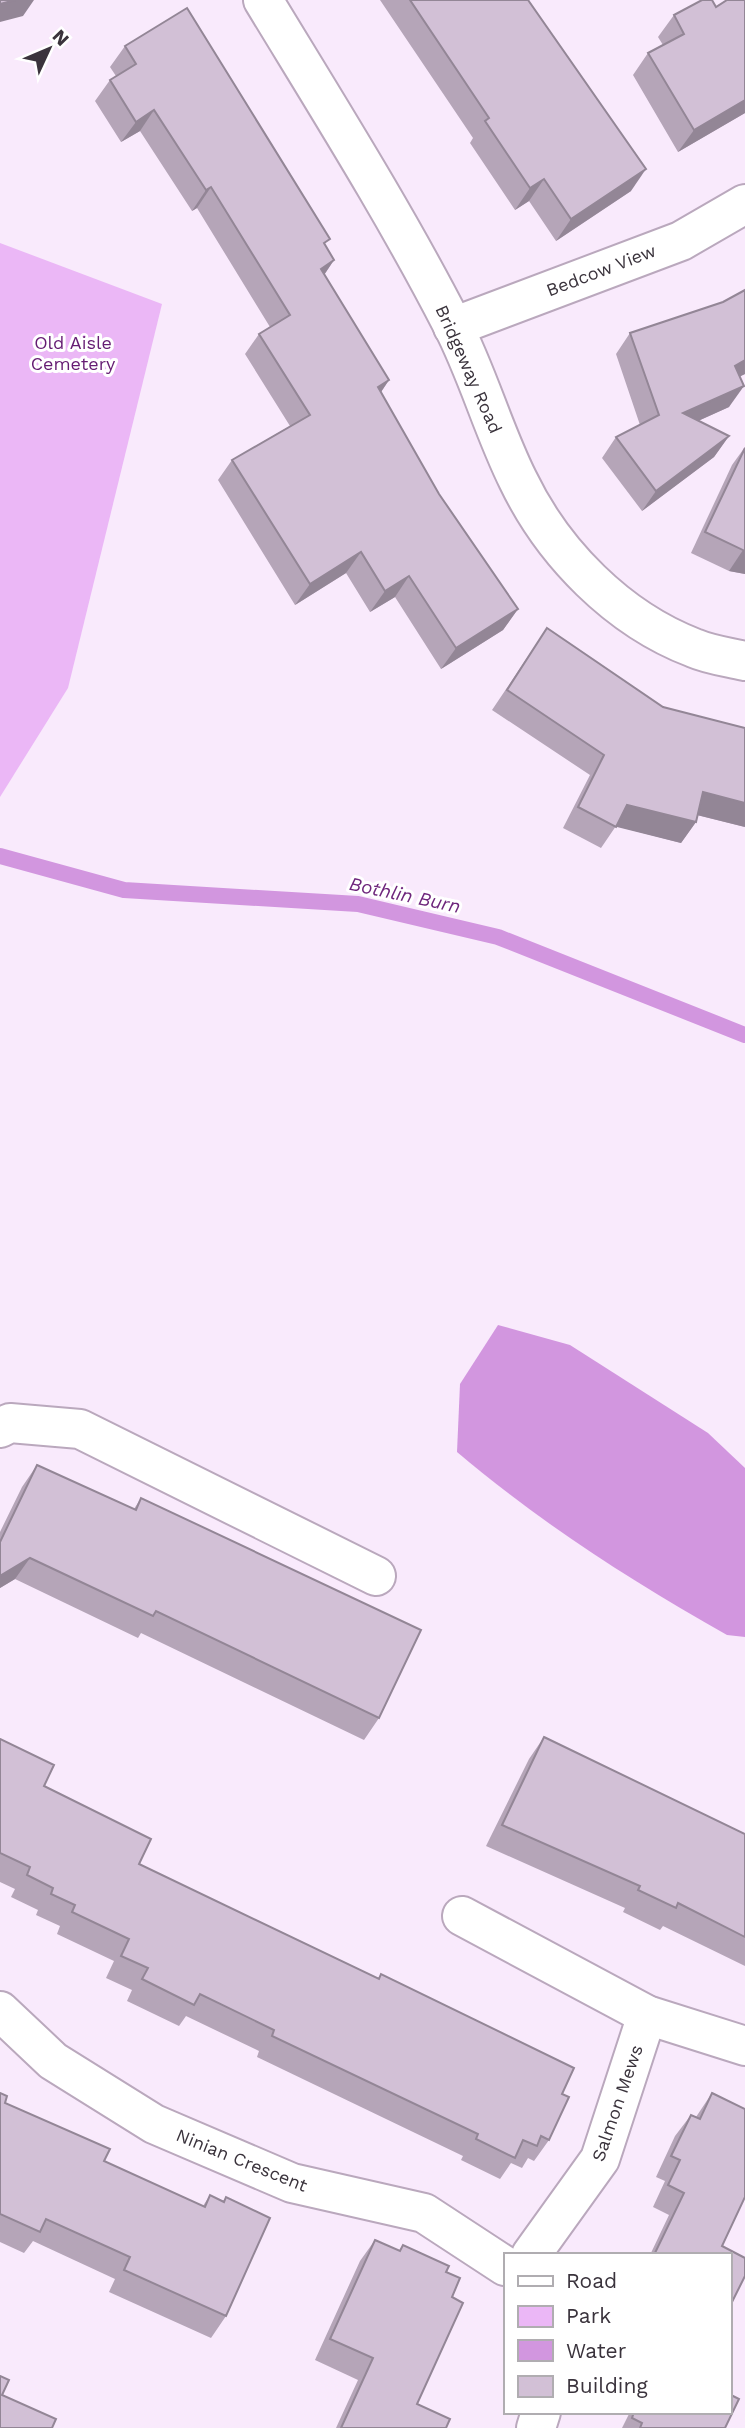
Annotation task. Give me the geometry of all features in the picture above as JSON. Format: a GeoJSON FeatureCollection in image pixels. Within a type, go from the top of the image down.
{"type":"FeatureCollection","features":[{"type":"Feature","properties":{"kind":"street","name":"Bridgeway Road"},"geometry":{"type":"LineString","coordinates":[[263,0],[353,148],[453,327],[518,481],[546,531],[580,570],[621,606],[657,631],[695,649],[745,661]]}},
{"type":"Feature","properties":{"kind":"street","name":"Bedcow View"},"geometry":{"type":"LineString","coordinates":[[453,327],[681,241],[745,204]]}},
{"type":"Feature","properties":{"kind":"street"},"geometry":{"type":"LineString","coordinates":[[0,1428],[10,1423],[80,1429],[376,1576]]}},
{"type":"Feature","properties":{"kind":"street"},"geometry":{"type":"LineString","coordinates":[[462,1916],[647,2015],[745,2046]]}},
{"type":"Feature","properties":{"kind":"street","name":"Ninian Crescent"},"geometry":{"type":"LineString","coordinates":[[0,2011],[53,2061],[154,2124],[292,2183],[424,2213],[504,2265]]}},
{"type":"Feature","properties":{"kind":"street","name":"Salmon Mews"},"geometry":{"type":"LineString","coordinates":[[532,2253],[600,2159],[647,2015]]}},
{"type":"Feature","properties":{"kind":"green space","name":"Old Aisle Cemetery"},"geometry":{"type":"Polygon","coordinates":[[[0,243],[162,304],[68,688],[0,797],[0,243]]]}},
{"type":"Feature","properties":{"kind":"water"},"geometry":{"type":"Polygon","coordinates":[[[498,1325],[570,1345],[708,1433],[745,1468],[745,1637],[727,1635],[621,1572],[521,1503],[457,1452],[460,1384],[498,1325]]]}},
{"type":"Feature","properties":{"kind":"building"},"geometry":{"type":"Polygon","coordinates":[[[410,0],[528,0],[646,169],[571,219],[544,179],[530,188],[485,121],[489,118],[410,0]]]}},
{"type":"Feature","properties":{"kind":"building"},"geometry":{"type":"Polygon","coordinates":[[[702,0],[712,0],[716,7],[727,0],[745,0],[745,100],[694,130],[648,53],[684,34],[674,15],[702,0]]]}},
{"type":"Feature","properties":{"kind":"building"},"geometry":{"type":"Polygon","coordinates":[[[187,8],[330,239],[324,243],[334,260],[321,269],[389,380],[378,387],[439,494],[518,609],[456,648],[409,576],[385,591],[361,552],[310,584],[232,460],[310,415],[259,334],[290,315],[211,187],[206,190],[154,110],[136,122],[110,80],[136,64],[125,46],[187,8]]]}},
{"type":"Feature","properties":{"kind":"building"},"geometry":{"type":"Polygon","coordinates":[[[745,290],[745,360],[735,366],[744,386],[683,413],[729,436],[656,491],[616,437],[659,415],[630,333],[723,302],[745,290]]]}},
{"type":"Feature","properties":{"kind":"building"},"geometry":{"type":"Polygon","coordinates":[[[745,448],[745,551],[705,532],[745,448]]]}},
{"type":"Feature","properties":{"kind":"building"},"geometry":{"type":"Polygon","coordinates":[[[547,628],[663,707],[745,728],[745,803],[703,792],[696,822],[627,805],[616,827],[578,807],[604,755],[507,690],[547,628]]]}},
{"type":"Feature","properties":{"kind":"building"},"geometry":{"type":"Polygon","coordinates":[[[37,1465],[136,1510],[141,1498],[421,1630],[379,1718],[156,1611],[153,1616],[30,1558],[0,1576],[0,1542],[37,1465]]]}},
{"type":"Feature","properties":{"kind":"building"},"geometry":{"type":"Polygon","coordinates":[[[544,1737],[745,1834],[745,1937],[678,1903],[676,1908],[638,1890],[640,1886],[502,1825],[544,1737]]]}},
{"type":"Feature","properties":{"kind":"building"},"geometry":{"type":"Polygon","coordinates":[[[0,1739],[54,1765],[44,1786],[151,1839],[139,1864],[379,1979],[381,1974],[574,2068],[562,2094],[569,2097],[549,2140],[541,2136],[537,2146],[523,2140],[515,2158],[476,2139],[478,2134],[272,2036],[274,2030],[200,1994],[194,2005],[142,1979],[148,1968],[121,1956],[129,1939],[72,1912],[75,1905],[51,1894],[53,1888],[27,1875],[30,1867],[0,1853],[0,1739]]]}},
{"type":"Feature","properties":{"kind":"building"},"geometry":{"type":"Polygon","coordinates":[[[0,2093],[7,2096],[5,2103],[110,2149],[104,2161],[205,2207],[210,2195],[224,2202],[226,2197],[270,2218],[226,2316],[124,2270],[130,2257],[46,2219],[40,2232],[0,2214],[0,2093]]]}},
{"type":"Feature","properties":{"kind":"building"},"geometry":{"type":"Polygon","coordinates":[[[712,2093],[745,2109],[745,2197],[722,2246],[745,2258],[745,2276],[731,2304],[731,2253],[655,2253],[684,2193],[668,2185],[680,2160],[671,2156],[691,2115],[700,2119],[712,2093]]]}},
{"type":"Feature","properties":{"kind":"building"},"geometry":{"type":"Polygon","coordinates":[[[375,2240],[400,2251],[403,2245],[449,2266],[446,2272],[460,2278],[452,2297],[463,2303],[417,2404],[450,2419],[446,2428],[341,2428],[373,2358],[330,2339],[375,2240]]]}},
{"type":"Feature","properties":{"kind":"building"},"geometry":{"type":"Polygon","coordinates":[[[0,2376],[9,2380],[2,2395],[56,2419],[52,2428],[0,2428],[0,2376]]]}},
{"type":"Feature","properties":{"kind":"building"},"geometry":{"type":"Polygon","coordinates":[[[731,2395],[739,2399],[725,2428],[640,2428],[642,2423],[632,2418],[633,2414],[731,2414],[731,2395]]]}},
{"type":"Feature","properties":{"kind":"waterway","name":"Bothlin Burn"},"geometry":{"type":"LineString","coordinates":[[0,856],[124,890],[358,904],[498,937],[745,1035]]}}]}
